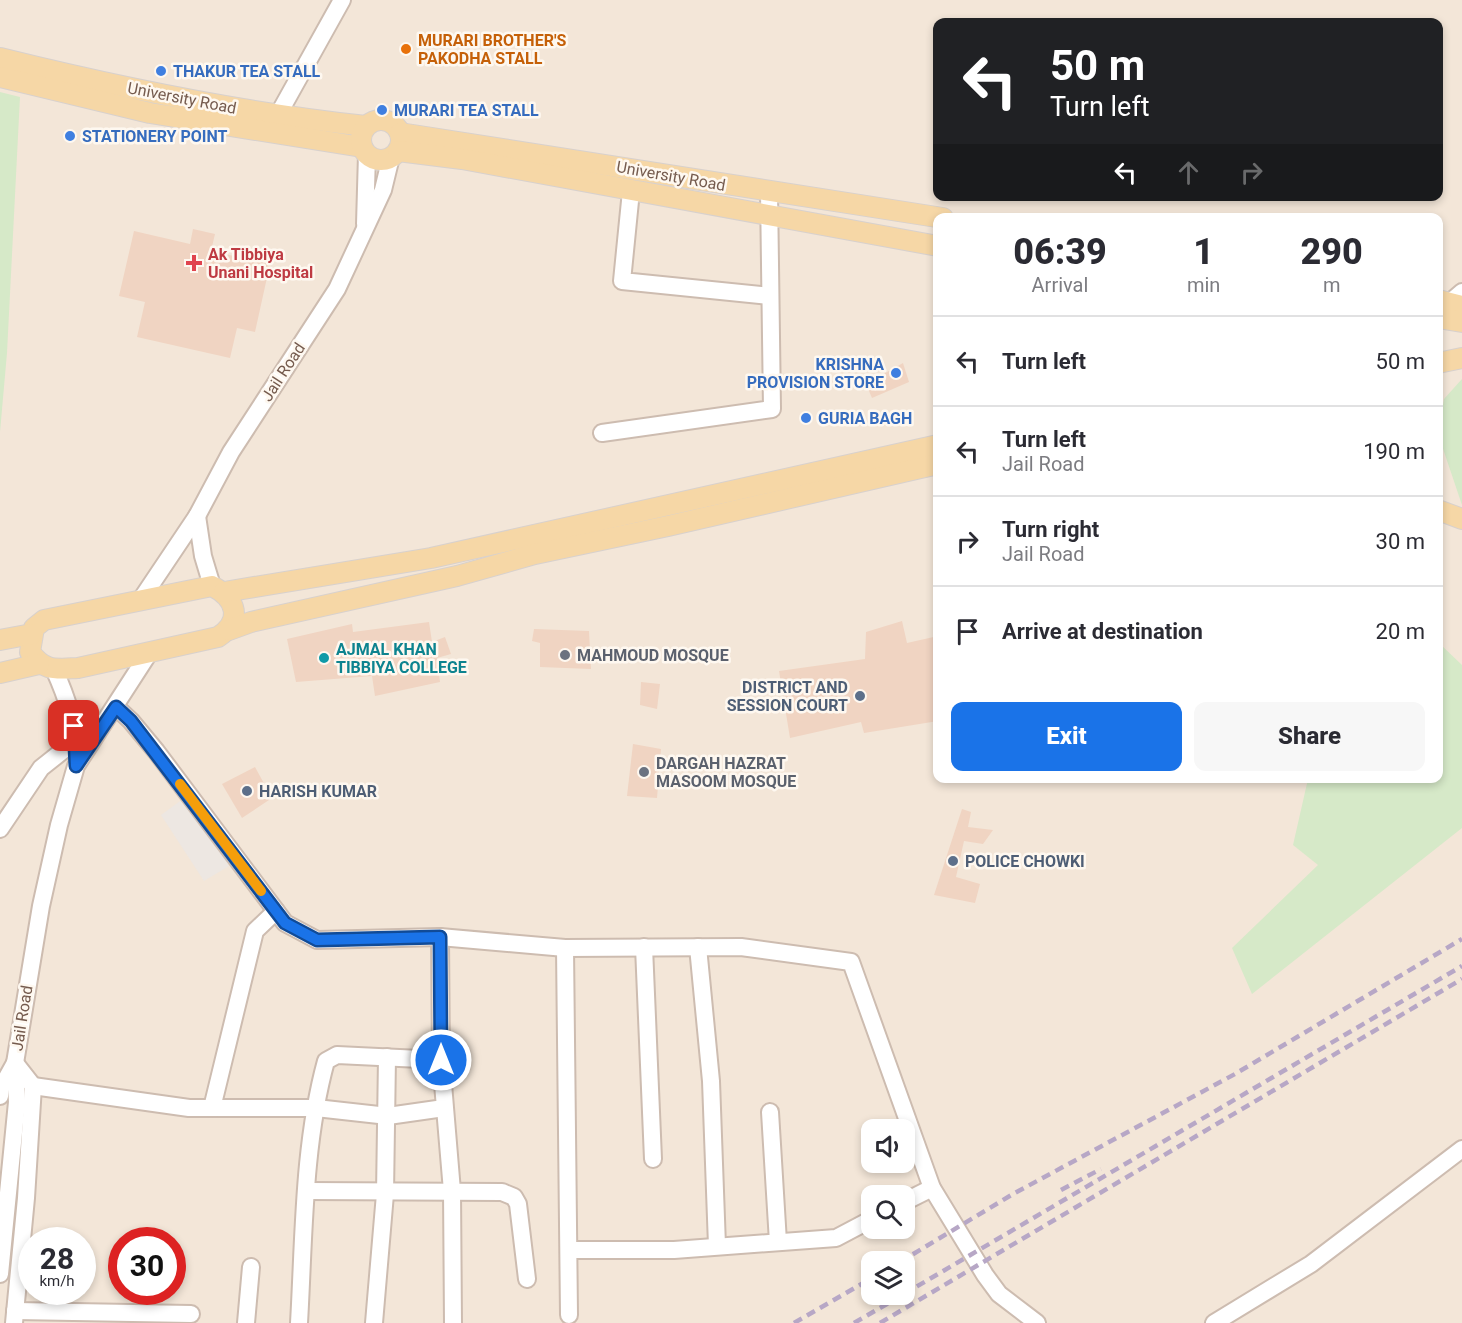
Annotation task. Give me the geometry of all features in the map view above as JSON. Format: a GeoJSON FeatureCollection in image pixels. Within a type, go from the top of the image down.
{"type":"FeatureCollection","features":[{"type":"Feature","properties":{"kind":"main road","name":"University Road"},"geometry":{"type":"LineString","coordinates":[[0,58],[69,75],[278,115],[366,126]]}},
{"type":"Feature","properties":{"kind":"main road","name":"University Road"},"geometry":{"type":"LineString","coordinates":[[0,77],[150,113],[365,151]]}},
{"type":"Feature","properties":{"kind":"main road"},"geometry":{"type":"LineString","coordinates":[[378,120],[391,123],[396,147],[375,159],[365,151],[361,136],[366,126],[378,120]]}},
{"type":"Feature","properties":{"kind":"main road","name":"University Road"},"geometry":{"type":"LineString","coordinates":[[396,147],[933,245]]}},
{"type":"Feature","properties":{"kind":"main road","name":"University Road"},"geometry":{"type":"LineString","coordinates":[[396,147],[769,192],[933,217]]}},
{"type":"Feature","properties":{"kind":"main road"},"geometry":{"type":"LineString","coordinates":[[1450,304],[1462,322]]}},
{"type":"Feature","properties":{"kind":"main road"},"geometry":{"type":"LineString","coordinates":[[1443,362],[1462,358]]}},
{"type":"Feature","properties":{"kind":"main road"},"geometry":{"type":"LineString","coordinates":[[47,666],[30,652],[32,634],[44,620],[142,598],[431,558],[933,446]]}},
{"type":"Feature","properties":{"kind":"main road"},"geometry":{"type":"LineString","coordinates":[[0,673],[149,654],[203,642],[251,622],[457,576],[535,554],[933,465]]}},
{"type":"Feature","properties":{"kind":"main road"},"geometry":{"type":"LineString","coordinates":[[1443,512],[1462,519]]}},
{"type":"Feature","properties":{"kind":"main road"},"geometry":{"type":"LineString","coordinates":[[218,589],[232,603],[234,617],[229,630]]}},
{"type":"Feature","properties":{"kind":"main road"},"geometry":{"type":"LineString","coordinates":[[0,640],[32,634]]}},
{"type":"Feature","properties":{"kind":"street"},"geometry":{"type":"LineString","coordinates":[[278,115],[342,0]]}},
{"type":"Feature","properties":{"kind":"street","name":"Jail Road"},"geometry":{"type":"LineString","coordinates":[[142,598],[197,516],[231,452],[337,289],[383,190],[396,147]]}},
{"type":"Feature","properties":{"kind":"street","name":"Jail Road"},"geometry":{"type":"LineString","coordinates":[[365,151],[365,225]]}},
{"type":"Feature","properties":{"kind":"street"},"geometry":{"type":"LineString","coordinates":[[631,191],[622,281],[770,296]]}},
{"type":"Feature","properties":{"kind":"street"},"geometry":{"type":"LineString","coordinates":[[602,433],[772,409],[769,192]]}},
{"type":"Feature","properties":{"kind":"street"},"geometry":{"type":"LineString","coordinates":[[197,516],[203,556],[218,589]]}},
{"type":"Feature","properties":{"kind":"street","name":"Jail Road"},"geometry":{"type":"LineString","coordinates":[[0,1274],[18,1102],[15,1063],[40,906],[59,825],[76,766],[149,654]]}},
{"type":"Feature","properties":{"kind":"street","name":"Jail Road"},"geometry":{"type":"LineString","coordinates":[[47,666],[69,701],[76,766]]}},
{"type":"Feature","properties":{"kind":"street"},"geometry":{"type":"LineString","coordinates":[[116,707],[156,751],[285,923],[317,940],[440,937],[565,948],[741,947],[851,962],[932,1188],[999,1294],[1038,1323]]}},
{"type":"Feature","properties":{"kind":"street"},"geometry":{"type":"LineString","coordinates":[[0,829],[41,768],[75,741]]}},
{"type":"Feature","properties":{"kind":"street"},"geometry":{"type":"LineString","coordinates":[[212,1108],[255,931],[276,911]]}},
{"type":"Feature","properties":{"kind":"street"},"geometry":{"type":"LineString","coordinates":[[440,937],[441,1060],[452,1191],[453,1323]]}},
{"type":"Feature","properties":{"kind":"street"},"geometry":{"type":"LineString","coordinates":[[644,947],[653,1159]]}},
{"type":"Feature","properties":{"kind":"street"},"geometry":{"type":"LineString","coordinates":[[698,947],[711,1081],[717,1246]]}},
{"type":"Feature","properties":{"kind":"street"},"geometry":{"type":"LineString","coordinates":[[565,948],[569,1315]]}},
{"type":"Feature","properties":{"kind":"street"},"geometry":{"type":"LineString","coordinates":[[299,1323],[307,1191],[316,1108],[326,1061],[337,1055],[441,1060]]}},
{"type":"Feature","properties":{"kind":"street"},"geometry":{"type":"LineString","coordinates":[[374,1323],[385,1194],[388,1116],[387,1057]]}},
{"type":"Feature","properties":{"kind":"street"},"geometry":{"type":"LineString","coordinates":[[0,1096],[1,1088],[15,1063],[33,1086],[15,1317],[116,1318],[191,1314]]}},
{"type":"Feature","properties":{"kind":"street"},"geometry":{"type":"LineString","coordinates":[[33,1086],[189,1108],[316,1108],[388,1116],[444,1108]]}},
{"type":"Feature","properties":{"kind":"street"},"geometry":{"type":"LineString","coordinates":[[770,1112],[778,1242]]}},
{"type":"Feature","properties":{"kind":"street"},"geometry":{"type":"LineString","coordinates":[[1214,1323],[1311,1264],[1462,1149]]}},
{"type":"Feature","properties":{"kind":"street"},"geometry":{"type":"LineString","coordinates":[[915,1196],[932,1188]]}},
{"type":"Feature","properties":{"kind":"street"},"geometry":{"type":"LineString","coordinates":[[307,1191],[385,1194],[496,1192],[514,1197],[522,1221],[527,1279]]}},
{"type":"Feature","properties":{"kind":"street"},"geometry":{"type":"LineString","coordinates":[[569,1250],[717,1246],[836,1238],[861,1225]]}},
{"type":"Feature","properties":{"kind":"street"},"geometry":{"type":"LineString","coordinates":[[246,1323],[251,1267]]}},
{"type":"Feature","properties":{"kind":"shaded area"},"geometry":{"type":"Polygon","coordinates":[[[0,0],[1462,0],[1462,1323],[0,1323],[0,0]]]}},
{"type":"Feature","properties":{"kind":"shaded area"},"geometry":{"type":"Polygon","coordinates":[[[187,796],[229,866],[204,881],[161,815],[187,796]]]}},
{"type":"Feature","properties":{"kind":"green space"},"geometry":{"type":"Polygon","coordinates":[[[0,92],[20,97],[7,353],[0,432],[0,92]]]}},
{"type":"Feature","properties":{"kind":"green space"},"geometry":{"type":"Polygon","coordinates":[[[1462,379],[1462,505],[1443,449],[1444,399],[1462,379]]]}},
{"type":"Feature","properties":{"kind":"green space"},"geometry":{"type":"Polygon","coordinates":[[[1443,647],[1462,665],[1462,828],[1252,994],[1232,948],[1318,865],[1293,845],[1307,783],[1443,783],[1443,647]]]}},
{"type":"Feature","properties":{"kind":"building"},"geometry":{"type":"Polygon","coordinates":[[[193,229],[215,234],[211,251],[270,264],[255,332],[237,328],[230,358],[137,337],[145,302],[119,296],[134,231],[190,244],[193,229]]]}},
{"type":"Feature","properties":{"kind":"building","name":"KRISHNA PROVISION STORE"},"geometry":{"type":"Polygon","coordinates":[[[903,363],[909,382],[872,398],[866,384],[903,363]]]}},
{"type":"Feature","properties":{"kind":"building","name":"DISTRICT AND SESSION COURT"},"geometry":{"type":"Polygon","coordinates":[[[902,621],[907,643],[933,637],[933,722],[864,733],[861,722],[790,738],[779,671],[865,659],[866,632],[902,621]]]}},
{"type":"Feature","properties":{"kind":"building"},"geometry":{"type":"Polygon","coordinates":[[[429,622],[432,642],[445,637],[451,654],[437,658],[440,682],[375,696],[372,676],[296,682],[287,639],[352,624],[353,632],[429,622]]]}},
{"type":"Feature","properties":{"kind":"building","name":"MAHMOUD MOSQUE"},"geometry":{"type":"Polygon","coordinates":[[[534,629],[589,631],[591,669],[540,667],[540,643],[532,641],[534,629]]]}},
{"type":"Feature","properties":{"kind":"building"},"geometry":{"type":"Polygon","coordinates":[[[641,682],[660,684],[657,709],[640,705],[641,682]]]}},
{"type":"Feature","properties":{"kind":"building","name":"DARGAH HAZRAT MASOOM MOSQUE"},"geometry":{"type":"Polygon","coordinates":[[[633,744],[661,749],[657,798],[627,796],[633,744]]]}},
{"type":"Feature","properties":{"kind":"building","name":"HARISH KUMAR"},"geometry":{"type":"Polygon","coordinates":[[[255,767],[272,798],[242,818],[222,784],[255,767]]]}},
{"type":"Feature","properties":{"kind":"building","name":"POLICE CHOWKI"},"geometry":{"type":"Polygon","coordinates":[[[962,809],[971,812],[968,827],[993,830],[983,844],[964,841],[956,877],[980,884],[975,903],[934,895],[962,809]]]}},
{"type":"Feature","properties":{"kind":"railway"},"geometry":{"type":"LineString","coordinates":[[915,1253],[1013,1194],[1235,1074],[1462,939]]}},
{"type":"Feature","properties":{"kind":"railway"},"geometry":{"type":"LineString","coordinates":[[915,1288],[1462,966]]}},
{"type":"Feature","properties":{"kind":"railway"},"geometry":{"type":"LineString","coordinates":[[880,1323],[1462,979]]}},
{"type":"Feature","properties":{"kind":"railway"},"geometry":{"type":"LineString","coordinates":[[1061,1190],[1101,1169]]}},
{"type":"Feature","properties":{"kind":"railway"},"geometry":{"type":"LineString","coordinates":[[794,1323],[861,1284]]}},
{"type":"Feature","properties":{"kind":"railway"},"geometry":{"type":"LineString","coordinates":[[854,1323],[885,1305]]}},
{"type":"Feature","properties":{"kind":"slow traffic"},"geometry":{"type":"LineString","coordinates":[[180,784],[261,891]]}},
{"type":"Feature","properties":{"kind":"place","name":"MURARI BROTHER'S PAKODHA STALL"},"geometry":{"type":"Point","coordinates":[406,49]}},
{"type":"Feature","properties":{"kind":"place","name":"THAKUR TEA STALL"},"geometry":{"type":"Point","coordinates":[161,71]}},
{"type":"Feature","properties":{"kind":"place","name":"MURARI TEA STALL"},"geometry":{"type":"Point","coordinates":[382,110]}},
{"type":"Feature","properties":{"kind":"place","name":"STATIONERY POINT"},"geometry":{"type":"Point","coordinates":[70,136]}},
{"type":"Feature","properties":{"kind":"place","name":"Ak Tibbiya Unani Hospital"},"geometry":{"type":"Point","coordinates":[194,263]}},
{"type":"Feature","properties":{"kind":"place","name":"KRISHNA PROVISION STORE"},"geometry":{"type":"Point","coordinates":[896,373]}},
{"type":"Feature","properties":{"kind":"place","name":"GURIA BAGH"},"geometry":{"type":"Point","coordinates":[806,418]}},
{"type":"Feature","properties":{"kind":"place","name":"MAHMOUD MOSQUE"},"geometry":{"type":"Point","coordinates":[565,655]}},
{"type":"Feature","properties":{"kind":"place","name":"AJMAL KHAN TIBBIYA COLLEGE"},"geometry":{"type":"Point","coordinates":[324,658]}},
{"type":"Feature","properties":{"kind":"place","name":"DISTRICT AND SESSION COURT"},"geometry":{"type":"Point","coordinates":[860,696]}},
{"type":"Feature","properties":{"kind":"place","name":"DARGAH HAZRAT MASOOM MOSQUE"},"geometry":{"type":"Point","coordinates":[644,772]}},
{"type":"Feature","properties":{"kind":"place","name":"HARISH KUMAR"},"geometry":{"type":"Point","coordinates":[247,791]}},
{"type":"Feature","properties":{"kind":"place","name":"POLICE CHOWKI"},"geometry":{"type":"Point","coordinates":[953,861]}},
{"type":"Feature","properties":{"kind":"route"},"geometry":{"type":"LineString","coordinates":[[74,726],[76,766],[116,707],[131,721],[285,923],[317,940],[440,937],[441,1060]]}}]}
